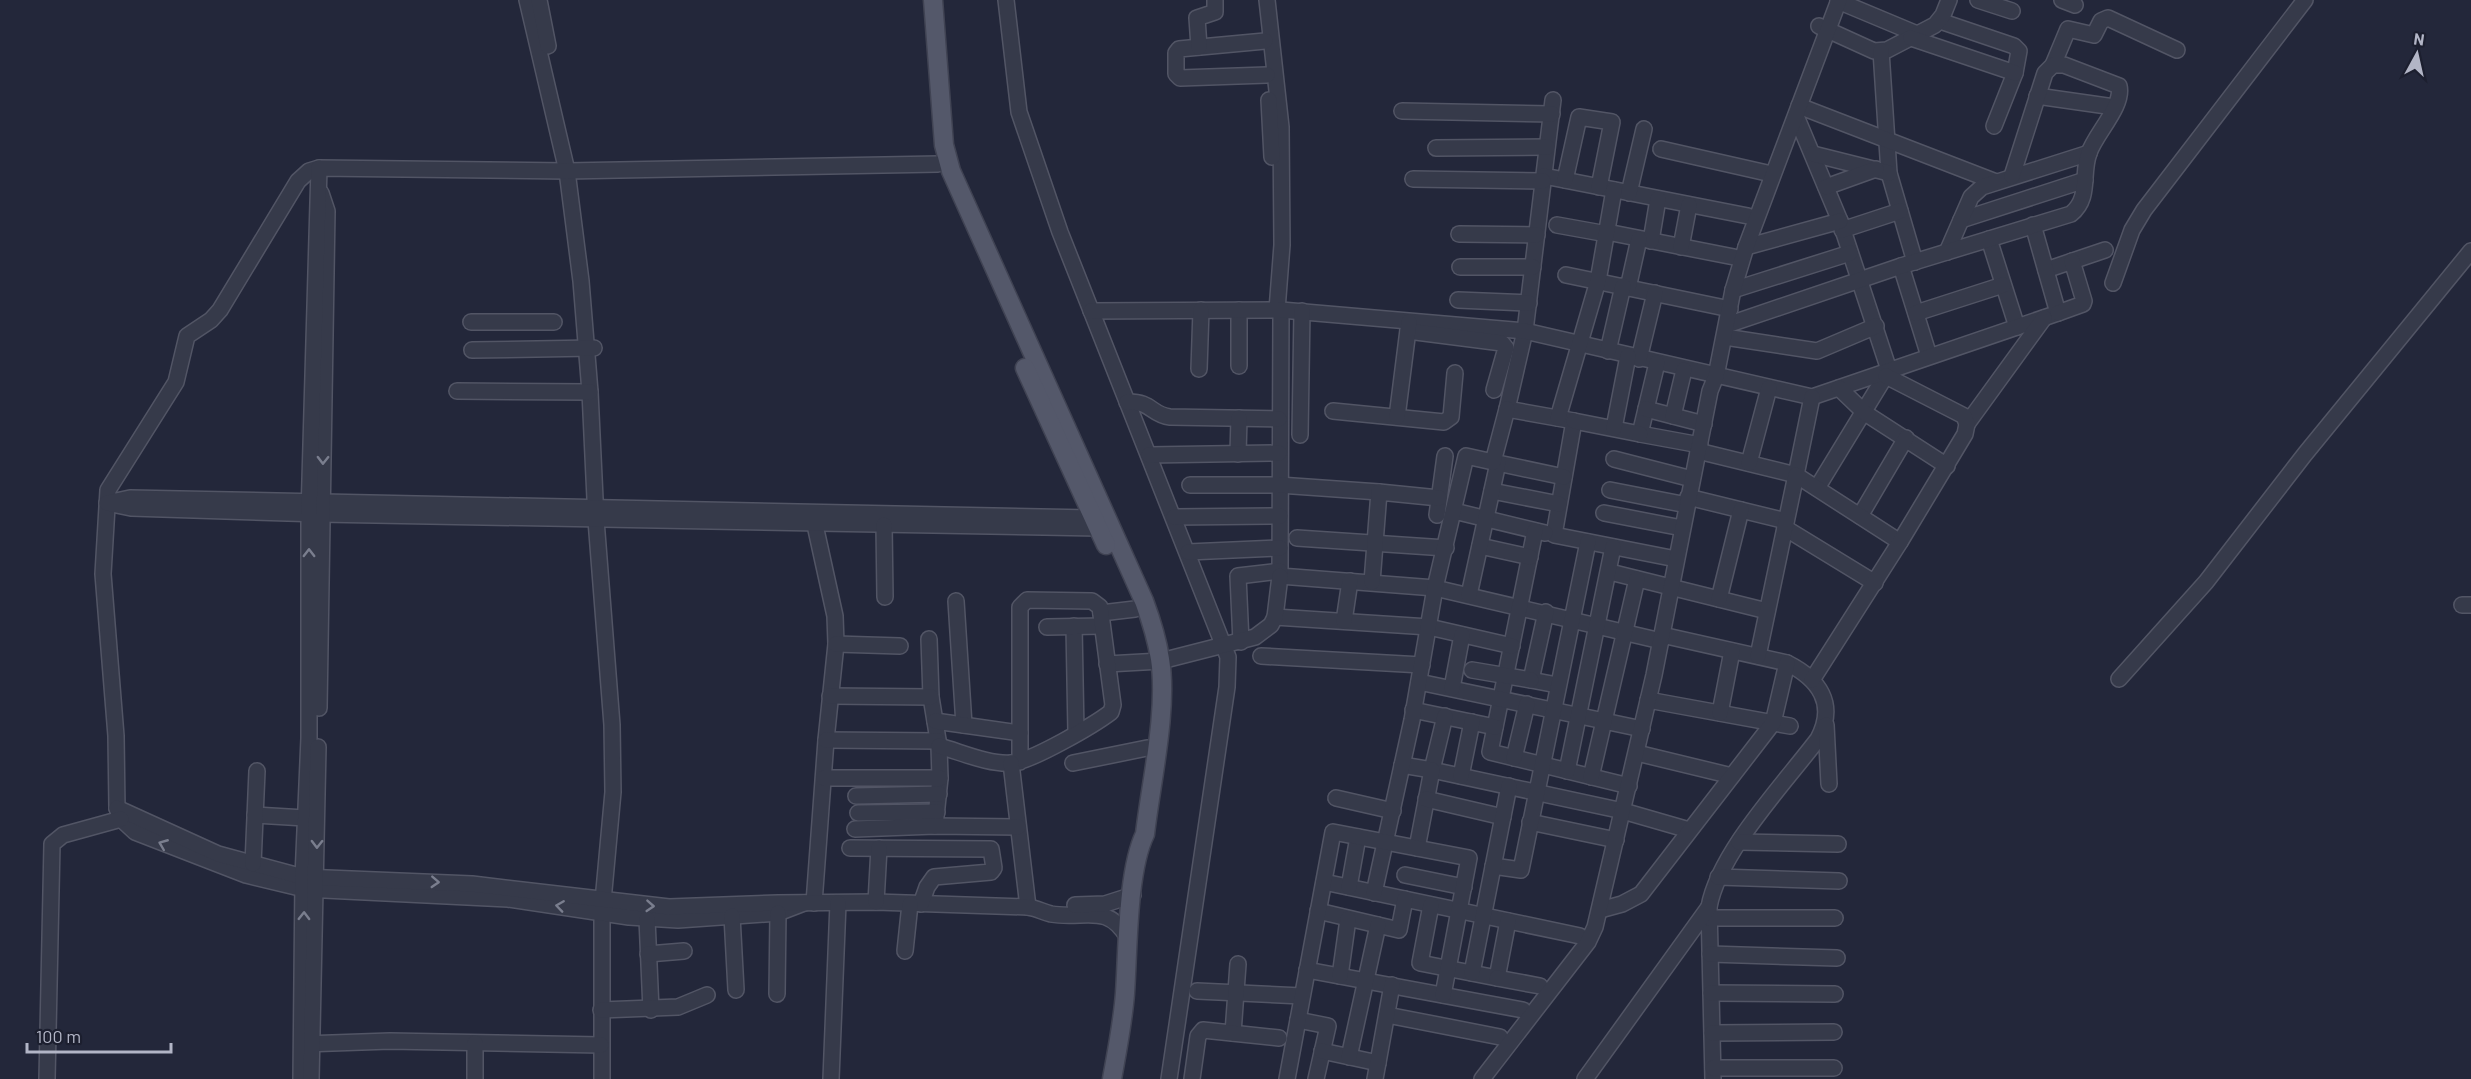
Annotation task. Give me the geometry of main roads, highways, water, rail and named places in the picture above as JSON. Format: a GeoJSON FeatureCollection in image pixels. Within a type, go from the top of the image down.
{"type":"FeatureCollection","features":[{"type":"Feature","properties":{"kind":"main road"},"geometry":{"type":"LineString","coordinates":[[922,0],[934,147],[951,202],[1135,609],[1156,662],[1147,748],[1134,833],[1140,844]]}},
{"type":"Feature","properties":{"kind":"main road"},"geometry":{"type":"LineString","coordinates":[[933,0],[944,145],[951,171],[1155,630],[1156,662],[1162,697],[1144,834],[1140,844],[1133,895],[1126,959],[1125,995],[1112,1079]]}},
{"type":"Feature","properties":{"kind":"main road"},"geometry":{"type":"LineString","coordinates":[[1102,1079],[1114,992],[1126,959]]}}]}
